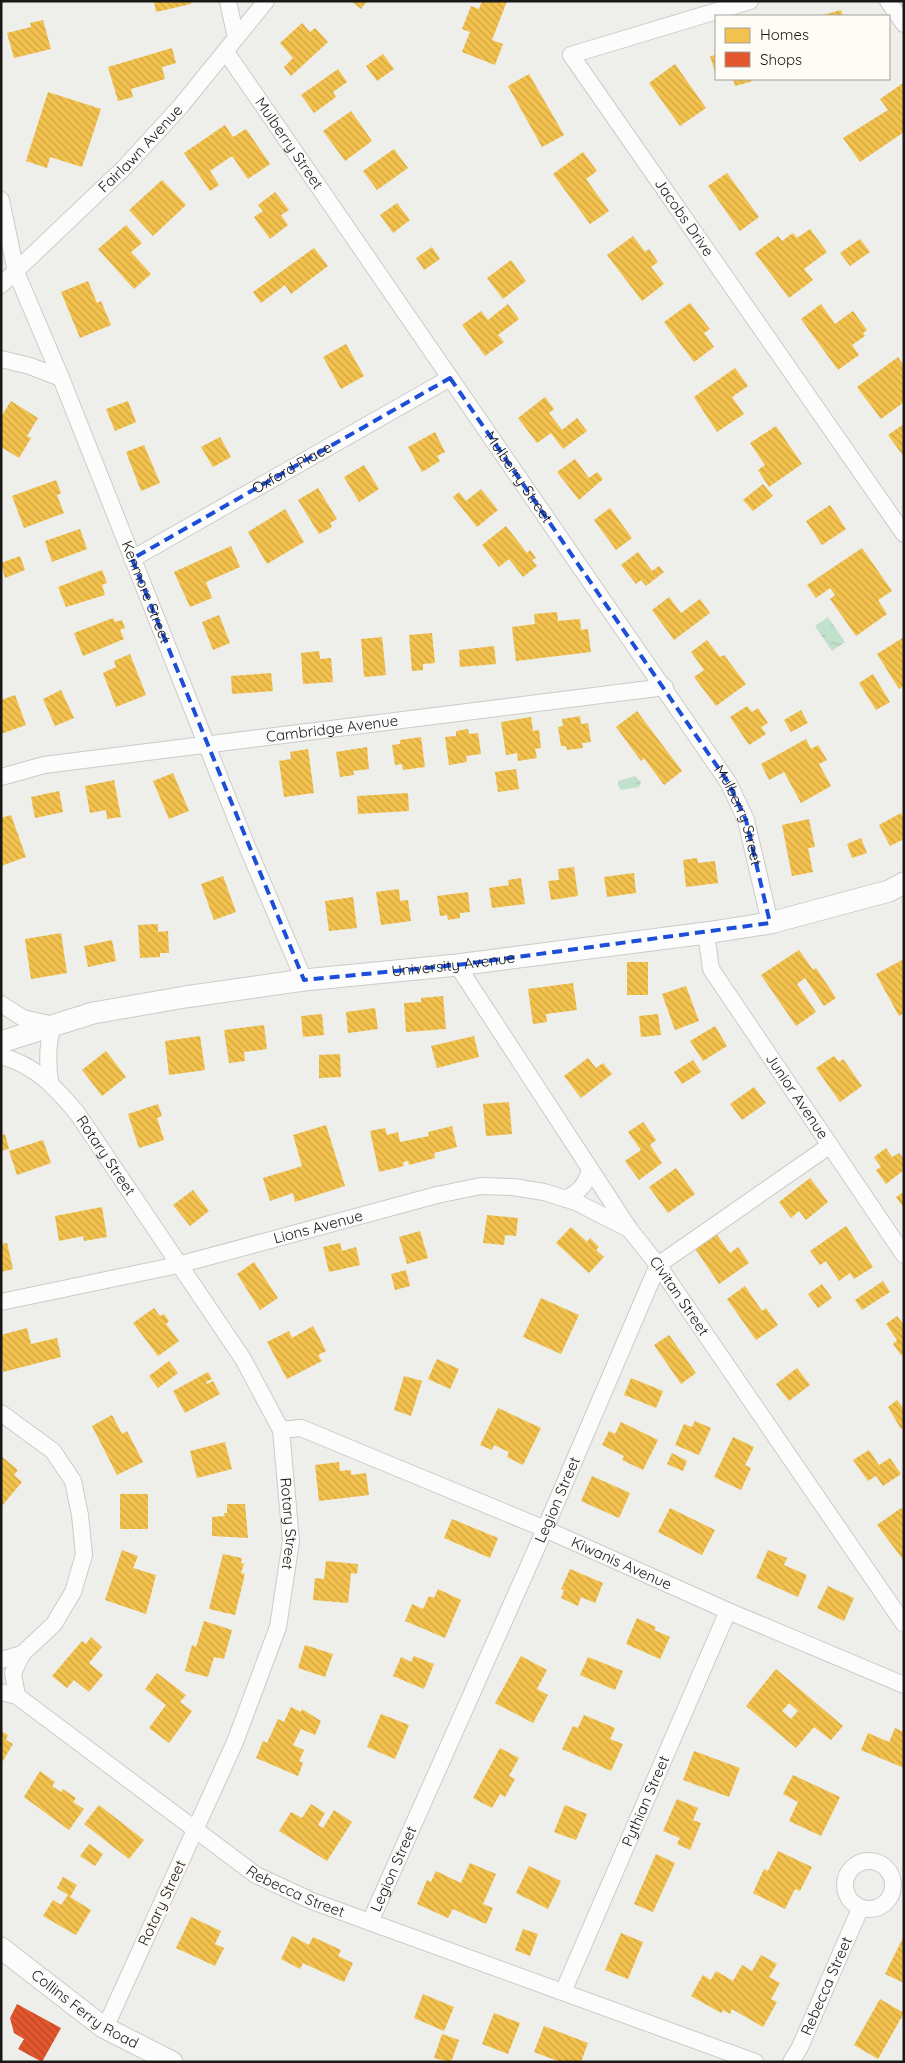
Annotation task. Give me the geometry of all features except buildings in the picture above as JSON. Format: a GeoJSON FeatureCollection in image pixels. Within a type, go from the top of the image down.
{"type":"FeatureCollection","features":[{"type":"Feature","properties":{"kind":"street"},"geometry":{"type":"LineString","coordinates":[[228,1],[236,38]]}},
{"type":"Feature","properties":{"kind":"street","name":"Fairlawn Avenue"},"geometry":{"type":"LineString","coordinates":[[1,285],[126,166],[226,52],[266,1]]}},
{"type":"Feature","properties":{"kind":"street","name":"Jacobs Drive"},"geometry":{"type":"LineString","coordinates":[[750,1],[571,55],[904,534]]}},
{"type":"Feature","properties":{"kind":"street"},"geometry":{"type":"LineString","coordinates":[[888,1],[904,24]]}},
{"type":"Feature","properties":{"kind":"street","name":"Mulberry Street"},"geometry":{"type":"LineString","coordinates":[[226,52],[665,687],[728,782],[746,820],[770,923]]}},
{"type":"Feature","properties":{"kind":"street","name":"Kenmore Street"},"geometry":{"type":"LineString","coordinates":[[1,200],[16,272],[61,378],[246,844],[304,980]]}},
{"type":"Feature","properties":{"kind":"street"},"geometry":{"type":"LineString","coordinates":[[1,359],[30,366],[61,378]]}},
{"type":"Feature","properties":{"kind":"street","name":"Oxford Place"},"geometry":{"type":"LineString","coordinates":[[132,558],[450,378]]}},
{"type":"Feature","properties":{"kind":"street","name":"Cambridge Avenue"},"geometry":{"type":"LineString","coordinates":[[1,777],[44,764],[665,687]]}},
{"type":"Feature","properties":{"kind":"street","name":"University Avenue"},"geometry":{"type":"LineString","coordinates":[[1,1042],[93,1014],[304,980],[458,965],[770,923],[889,891],[904,883]]}},
{"type":"Feature","properties":{"kind":"street","name":"Junior Avenue"},"geometry":{"type":"LineString","coordinates":[[706,933],[711,969],[829,1146],[904,1254]]}},
{"type":"Feature","properties":{"kind":"street","name":"Civitan Street"},"geometry":{"type":"LineString","coordinates":[[458,965],[630,1230],[658,1264],[904,1624]]}},
{"type":"Feature","properties":{"kind":"street"},"geometry":{"type":"LineString","coordinates":[[1,1004],[23,1018],[53,1026],[48,1043],[47,1064],[50,1082]]}},
{"type":"Feature","properties":{"kind":"street","name":"Rotary Street"},"geometry":{"type":"LineString","coordinates":[[1,1056],[30,1068],[50,1082],[76,1113],[243,1359],[281,1430],[291,1541],[278,1627],[235,1742],[105,2028]]}},
{"type":"Feature","properties":{"kind":"street"},"geometry":{"type":"LineString","coordinates":[[658,1264],[829,1146]]}},
{"type":"Feature","properties":{"kind":"street"},"geometry":{"type":"LineString","coordinates":[[566,1199],[580,1191],[586,1182],[590,1169]]}},
{"type":"Feature","properties":{"kind":"street","name":"Lions Avenue"},"geometry":{"type":"LineString","coordinates":[[1,1302],[178,1265],[437,1194],[481,1186],[529,1190],[566,1199],[630,1230]]}},
{"type":"Feature","properties":{"kind":"street","name":"Legion Street"},"geometry":{"type":"LineString","coordinates":[[370,1922],[545,1529],[658,1264]]}},
{"type":"Feature","properties":{"kind":"street"},"geometry":{"type":"LineString","coordinates":[[1,1414],[53,1451],[73,1481],[80,1515],[84,1555],[73,1592],[54,1624],[22,1654],[13,1673],[9,1694]]}},
{"type":"Feature","properties":{"kind":"street","name":"Kiwanis Avenue"},"geometry":{"type":"LineString","coordinates":[[281,1430],[301,1428],[545,1529],[728,1611],[904,1685]]}},
{"type":"Feature","properties":{"kind":"street","name":"Pythian Street"},"geometry":{"type":"LineString","coordinates":[[563,1992],[728,1611]]}},
{"type":"Feature","properties":{"kind":"street"},"geometry":{"type":"LineString","coordinates":[[1,1660],[22,1654]]}},
{"type":"Feature","properties":{"kind":"street","name":"Rebecca Street"},"geometry":{"type":"LineString","coordinates":[[9,1694],[256,1875],[312,1901],[755,2062]]}},
{"type":"Feature","properties":{"kind":"street","name":"Rebecca Street"},"geometry":{"type":"LineString","coordinates":[[791,2062],[800,2048],[860,1909]]}},
{"type":"Feature","properties":{"kind":"street","name":"Collins Ferry Road"},"geometry":{"type":"LineString","coordinates":[[1,1948],[105,2028],[172,2062]]}},
{"type":"Feature","properties":{"kind":"highlighted area"},"geometry":{"type":"Polygon","coordinates":[[[450,378],[728,782],[746,820],[770,923],[457,965],[304,980],[132,559],[450,378]]]}},
{"type":"Feature","properties":{"kind":"water"},"geometry":{"type":"Polygon","coordinates":[[[828,617],[845,642],[832,651],[815,626],[828,617]]]}},
{"type":"Feature","properties":{"kind":"water"},"geometry":{"type":"Polygon","coordinates":[[[635,776],[641,782],[639,787],[621,790],[618,781],[635,776]]]}}]}
